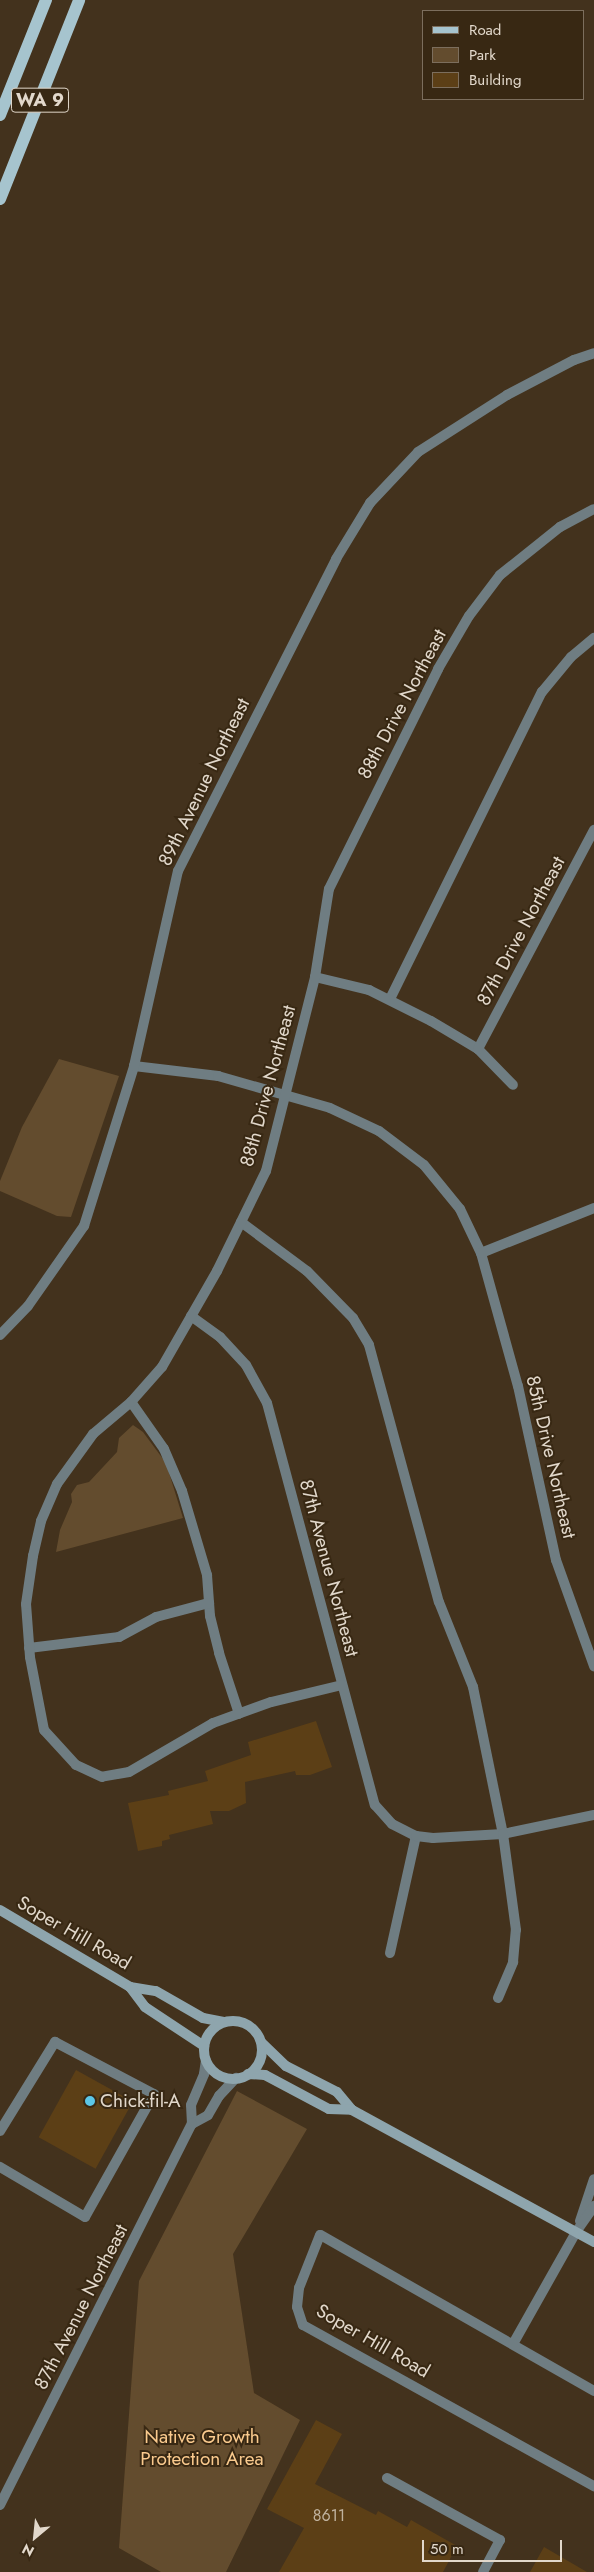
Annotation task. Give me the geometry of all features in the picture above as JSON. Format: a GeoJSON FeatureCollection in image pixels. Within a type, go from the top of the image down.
{"type":"FeatureCollection","features":[{"type":"Feature","properties":{"kind":"main road","name":"WA 9"},"geometry":{"type":"LineString","coordinates":[[0,115],[46,0]]}},
{"type":"Feature","properties":{"kind":"main road","name":"WA 9"},"geometry":{"type":"LineString","coordinates":[[0,199],[79,0]]}},
{"type":"Feature","properties":{"kind":"street","name":"89th Avenue Northeast"},"geometry":{"type":"LineString","coordinates":[[0,1335],[28,1306],[84,1226],[134,1066],[178,871],[332,567],[370,503],[418,452],[507,395],[574,360],[594,353]]}},
{"type":"Feature","properties":{"kind":"street","name":"88th Drive Northeast"},"geometry":{"type":"LineString","coordinates":[[342,1685],[271,1702],[213,1723],[129,1772],[102,1777],[76,1765],[60,1751],[44,1730],[29,1648],[26,1604],[41,1521],[58,1484],[93,1434],[131,1402],[162,1367],[241,1222],[266,1171],[288,1094],[296,1045],[315,977],[330,890],[438,669],[469,616],[500,575],[529,549],[594,509]]}},
{"type":"Feature","properties":{"kind":"street"},"geometry":{"type":"LineString","coordinates":[[390,999],[542,692],[571,657],[594,638]]}},
{"type":"Feature","properties":{"kind":"street","name":"87th Drive Northeast"},"geometry":{"type":"LineString","coordinates":[[478,1049],[594,830]]}},
{"type":"Feature","properties":{"kind":"street"},"geometry":{"type":"LineString","coordinates":[[315,977],[341,981],[390,999],[478,1049],[513,1085]]}},
{"type":"Feature","properties":{"kind":"street","name":"85th Drive Northeast"},"geometry":{"type":"LineString","coordinates":[[134,1066],[218,1076],[288,1094],[330,1108],[379,1131],[424,1165],[460,1209],[481,1253],[518,1386],[556,1560],[594,1666]]}},
{"type":"Feature","properties":{"kind":"street"},"geometry":{"type":"LineString","coordinates":[[481,1253],[594,1208]]}},
{"type":"Feature","properties":{"kind":"street"},"geometry":{"type":"LineString","coordinates":[[241,1222],[307,1272],[353,1318],[369,1345],[439,1602],[473,1688],[503,1834],[516,1930],[513,1962],[498,1998]]}},
{"type":"Feature","properties":{"kind":"street","name":"87th Avenue Northeast"},"geometry":{"type":"LineString","coordinates":[[191,1316],[220,1337],[246,1365],[267,1403],[375,1805],[392,1824],[416,1836]]}},
{"type":"Feature","properties":{"kind":"street"},"geometry":{"type":"LineString","coordinates":[[131,1402],[164,1449],[182,1491],[198,1538],[207,1575],[209,1603],[219,1653],[238,1714]]}},
{"type":"Feature","properties":{"kind":"street"},"geometry":{"type":"LineString","coordinates":[[29,1648],[119,1637],[156,1617],[209,1603]]}},
{"type":"Feature","properties":{"kind":"street"},"geometry":{"type":"LineString","coordinates":[[390,1953],[416,1836],[503,1834],[594,1815]]}},
{"type":"Feature","properties":{"kind":"street","name":"Soper Hill Road"},"geometry":{"type":"LineString","coordinates":[[0,1910],[130,1986]]}},
{"type":"Feature","properties":{"kind":"street"},"geometry":{"type":"LineString","coordinates":[[130,1986],[156,1991],[203,2018],[224,2022],[242,2022],[286,2066],[337,2092],[352,2110],[594,2242]]}},
{"type":"Feature","properties":{"kind":"street"},"geometry":{"type":"LineString","coordinates":[[130,1986],[145,2007],[204,2046]]}},
{"type":"Feature","properties":{"kind":"street"},"geometry":{"type":"LineString","coordinates":[[224,2022],[209,2033],[204,2046],[206,2060],[204,2074],[191,2106],[192,2124],[208,2115],[236,2078]]}},
{"type":"Feature","properties":{"kind":"street"},"geometry":{"type":"LineString","coordinates":[[0,2131],[55,2042],[154,2094],[85,2217],[0,2167]]}},
{"type":"Feature","properties":{"kind":"street"},"geometry":{"type":"LineString","coordinates":[[248,2074],[259,2062],[260,2042]]}},
{"type":"Feature","properties":{"kind":"street"},"geometry":{"type":"LineString","coordinates":[[206,2060],[217,2074],[236,2078],[248,2074],[265,2075],[330,2109],[352,2110]]}},
{"type":"Feature","properties":{"kind":"street","name":"87th Avenue Northeast"},"geometry":{"type":"LineString","coordinates":[[0,2505],[192,2124]]}},
{"type":"Feature","properties":{"kind":"street"},"geometry":{"type":"LineString","coordinates":[[576,2232],[594,2179]]}},
{"type":"Feature","properties":{"kind":"street"},"geometry":{"type":"LineString","coordinates":[[513,2344],[576,2232],[594,2206]]}},
{"type":"Feature","properties":{"kind":"street","name":"Soper Hill Road"},"geometry":{"type":"LineString","coordinates":[[594,2390],[320,2235],[299,2288],[297,2307],[303,2325],[594,2486]]}},
{"type":"Feature","properties":{"kind":"street"},"geometry":{"type":"LineString","coordinates":[[387,2478],[500,2540],[483,2572]]}},
{"type":"Feature","properties":{"kind":"green space"},"geometry":{"type":"Polygon","coordinates":[[[59,1059],[119,1076],[71,1217],[57,1216],[0,1191],[0,1181],[22,1127],[59,1059]]]}},
{"type":"Feature","properties":{"kind":"green space"},"geometry":{"type":"Polygon","coordinates":[[[133,1425],[143,1432],[166,1463],[183,1518],[56,1552],[60,1530],[72,1502],[71,1494],[77,1485],[89,1482],[117,1452],[119,1438],[133,1425]]]}},
{"type":"Feature","properties":{"kind":"green space","name":"Native Growth Protection Area"},"geometry":{"type":"Polygon","coordinates":[[[237,2091],[307,2129],[233,2254],[254,2393],[300,2420],[226,2572],[161,2572],[119,2548],[139,2281],[237,2091]]]}},
{"type":"Feature","properties":{"kind":"building"},"geometry":{"type":"Polygon","coordinates":[[[316,1721],[332,1767],[310,1775],[296,1775],[295,1771],[245,1782],[246,1803],[229,1811],[210,1811],[213,1824],[169,1835],[170,1839],[162,1841],[162,1846],[138,1851],[128,1803],[169,1795],[168,1791],[208,1781],[205,1771],[251,1755],[248,1742],[316,1721]]]}},
{"type":"Feature","properties":{"kind":"building"},"geometry":{"type":"Polygon","coordinates":[[[76,2070],[133,2102],[96,2169],[39,2137],[76,2070]]]}},
{"type":"Feature","properties":{"kind":"building"},"geometry":{"type":"Polygon","coordinates":[[[316,2420],[342,2434],[315,2484],[376,2515],[378,2511],[407,2527],[411,2520],[457,2546],[443,2572],[279,2572],[304,2528],[267,2509],[316,2420]]]}},
{"type":"Feature","properties":{"kind":"building"},"geometry":{"type":"Polygon","coordinates":[[[544,2547],[587,2572],[530,2572],[544,2547]]]}},
{"type":"Feature","properties":{"kind":"place","name":"Chick-fil-A"},"geometry":{"type":"Point","coordinates":[90,2101]}}]}
